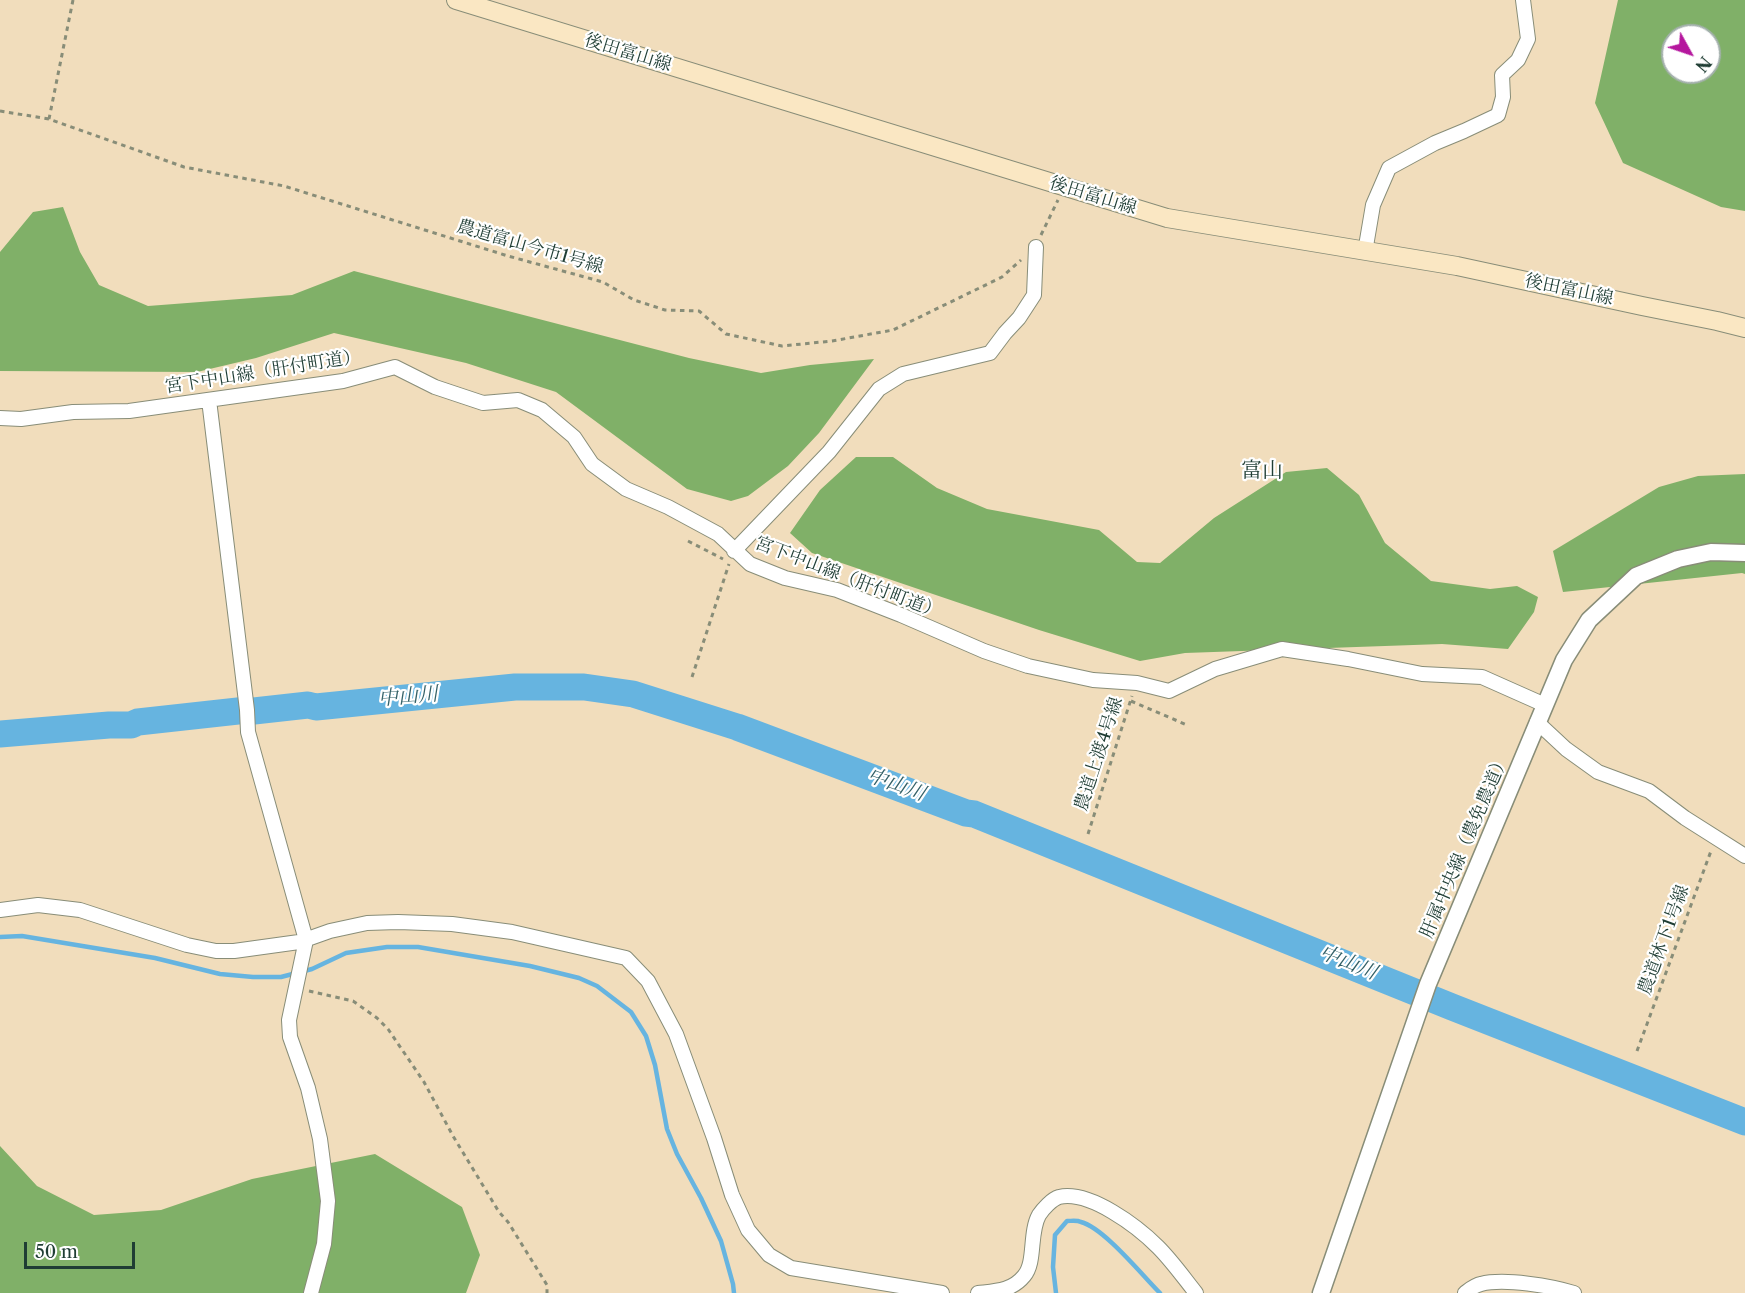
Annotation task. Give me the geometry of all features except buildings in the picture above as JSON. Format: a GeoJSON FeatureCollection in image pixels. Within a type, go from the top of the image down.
{"type":"FeatureCollection","features":[{"type":"Feature","properties":{"kind":"main road","name":"後田富山線"},"geometry":{"type":"LineString","coordinates":[[456,0],[1167,219],[1457,266],[1745,328]]}},
{"type":"Feature","properties":{"kind":"street"},"geometry":{"type":"LineString","coordinates":[[1365,252],[1373,205],[1389,168],[1435,143],[1498,115],[1503,97],[1502,75],[1518,60],[1528,39],[1523,0]]}},
{"type":"Feature","properties":{"kind":"street"},"geometry":{"type":"LineString","coordinates":[[732,557],[829,452],[879,388],[903,374],[990,353],[1034,295],[1036,247]]}},
{"type":"Feature","properties":{"kind":"street","name":"宮下中山線（肝付町道）"},"geometry":{"type":"LineString","coordinates":[[0,418],[21,419],[73,412],[129,411],[343,381],[395,367],[435,387],[483,404],[518,400],[542,410],[574,438],[592,465],[626,489],[668,507],[718,534],[732,557],[785,578],[837,590],[984,651],[1028,666],[1093,680],[1137,683],[1169,691],[1215,669],[1282,649],[1422,674],[1482,677],[1545,705]]}},
{"type":"Feature","properties":{"kind":"street"},"geometry":{"type":"LineString","coordinates":[[209,400],[248,732],[306,940],[290,1020],[290,1037],[308,1088],[320,1138],[328,1201],[324,1244],[311,1293]]}},
{"type":"Feature","properties":{"kind":"street"},"geometry":{"type":"LineString","coordinates":[[1545,705],[1564,660],[1589,620],[1636,576],[1678,559],[1711,552],[1745,552]]}},
{"type":"Feature","properties":{"kind":"street","name":"肝属中央線（農免農道）"},"geometry":{"type":"LineString","coordinates":[[1321,1293],[1428,984],[1545,705]]}},
{"type":"Feature","properties":{"kind":"street"},"geometry":{"type":"LineString","coordinates":[[1537,722],[1598,772],[1648,791],[1685,818],[1745,856]]}},
{"type":"Feature","properties":{"kind":"street"},"geometry":{"type":"LineString","coordinates":[[0,910],[38,905],[80,910],[186,945],[216,951],[234,951],[306,940],[330,931],[368,923],[398,922],[452,924],[512,932],[626,958],[648,981],[676,1034],[732,1195],[748,1230],[769,1255],[791,1268],[942,1293]]}},
{"type":"Feature","properties":{"kind":"street"},"geometry":{"type":"LineString","coordinates":[[978,1293],[1012,1287],[1025,1275],[1029,1268],[1032,1237],[1039,1215],[1058,1197],[1076,1197],[1090,1200],[1121,1216],[1159,1247],[1196,1293]]}},
{"type":"Feature","properties":{"kind":"street"},"geometry":{"type":"LineString","coordinates":[[1465,1293],[1480,1284],[1498,1282],[1562,1289],[1574,1293]]}},
{"type":"Feature","properties":{"kind":"path"},"geometry":{"type":"LineString","coordinates":[[49,119],[73,0]]}},
{"type":"Feature","properties":{"kind":"path","name":"農道富山今市1号線"},"geometry":{"type":"LineString","coordinates":[[0,111],[49,119],[183,167],[285,186],[508,256],[603,282],[634,300],[665,310],[699,311],[726,334],[782,346],[832,341],[892,330],[1002,277],[1036,247],[1064,188]]}},
{"type":"Feature","properties":{"kind":"path"},"geometry":{"type":"LineString","coordinates":[[688,541],[732,557],[692,678]]}},
{"type":"Feature","properties":{"kind":"path","name":"農道上渡4号線"},"geometry":{"type":"LineString","coordinates":[[1088,834],[1137,683]]}},
{"type":"Feature","properties":{"kind":"path"},"geometry":{"type":"LineString","coordinates":[[1131,701],[1187,725]]}},
{"type":"Feature","properties":{"kind":"path","name":"農道林下1号線"},"geometry":{"type":"LineString","coordinates":[[1637,1051],[1716,838]]}},
{"type":"Feature","properties":{"kind":"path"},"geometry":{"type":"LineString","coordinates":[[296,988],[352,1001],[377,1018],[388,1029],[415,1068],[499,1212],[508,1222],[547,1285],[547,1293]]}},
{"type":"Feature","properties":{"kind":"green space"},"geometry":{"type":"Polygon","coordinates":[[[1618,0],[1745,0],[1745,211],[1721,207],[1623,163],[1595,103],[1618,0]]]}},
{"type":"Feature","properties":{"kind":"green space"},"geometry":{"type":"Polygon","coordinates":[[[63,207],[80,252],[99,285],[148,306],[292,295],[354,271],[689,358],[761,373],[810,365],[874,359],[819,433],[788,466],[748,496],[731,501],[687,489],[556,392],[466,363],[334,333],[256,358],[197,372],[0,371],[0,252],[33,212],[63,207]]]}},
{"type":"Feature","properties":{"kind":"green space"},"geometry":{"type":"Polygon","coordinates":[[[856,457],[893,457],[937,488],[987,509],[1099,530],[1137,562],[1160,563],[1214,518],[1286,472],[1327,468],[1359,495],[1385,543],[1431,581],[1490,589],[1517,586],[1538,597],[1534,612],[1508,649],[1442,644],[1185,653],[1140,661],[1039,630],[812,553],[790,533],[820,490],[856,457]]]}},
{"type":"Feature","properties":{"kind":"green space"},"geometry":{"type":"Polygon","coordinates":[[[1745,474],[1745,574],[1563,592],[1553,551],[1659,487],[1698,476],[1745,474]]]}},
{"type":"Feature","properties":{"kind":"green space"},"geometry":{"type":"Polygon","coordinates":[[[0,1146],[37,1186],[94,1215],[161,1210],[252,1179],[375,1154],[462,1207],[480,1255],[466,1293],[0,1293],[0,1146]]]}},
{"type":"Feature","properties":{"kind":"waterway","name":"中山川"},"geometry":{"type":"LineString","coordinates":[[0,734],[131,725],[138,722],[247,710],[308,705],[316,707],[515,687],[584,687],[633,694],[737,727],[966,813],[974,814],[1452,1007],[1745,1122]]}},
{"type":"Feature","properties":{"kind":"waterway"},"geometry":{"type":"LineString","coordinates":[[0,937],[22,936],[155,958],[220,974],[253,977],[281,977],[312,969],[346,953],[387,947],[418,947],[530,966],[579,978],[597,986],[631,1012],[646,1036],[655,1065],[667,1129],[677,1154],[721,1241],[734,1293]]}},
{"type":"Feature","properties":{"kind":"waterway"},"geometry":{"type":"LineString","coordinates":[[1056,1293],[1053,1267],[1055,1235],[1067,1221],[1079,1221],[1101,1233],[1160,1293]]}},
{"type":"Feature","properties":{"kind":"district","name":"富山"},"geometry":{"type":"Point","coordinates":[1262,471]}}]}
